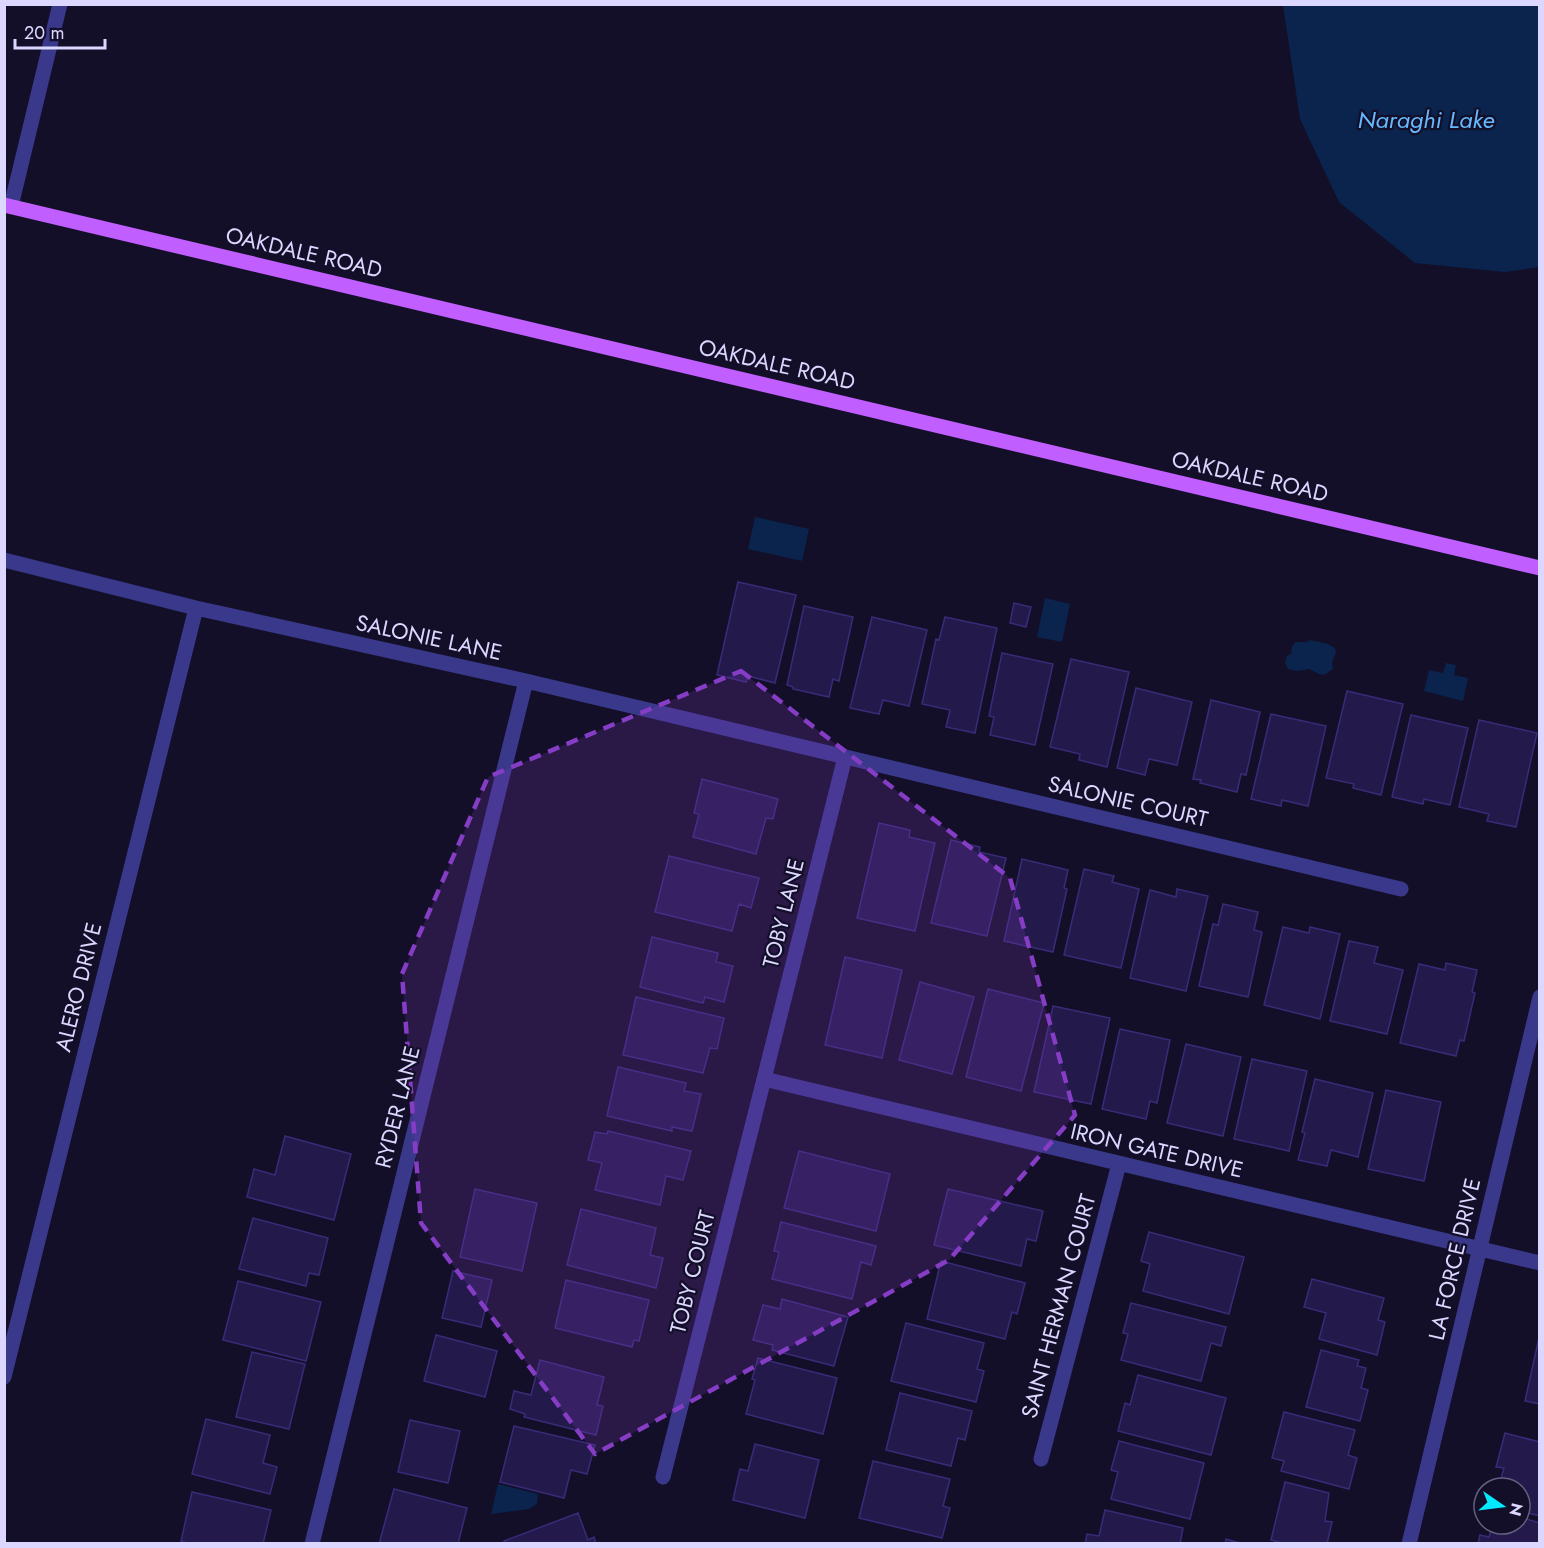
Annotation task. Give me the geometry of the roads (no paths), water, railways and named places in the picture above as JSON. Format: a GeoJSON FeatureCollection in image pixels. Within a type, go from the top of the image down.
{"type":"FeatureCollection","features":[{"type":"Feature","properties":{"kind":"main road","name":"OAKDALE ROAD"},"geometry":{"type":"LineString","coordinates":[[8,205],[1539,568]]}},
{"type":"Feature","properties":{"kind":"street"},"geometry":{"type":"LineString","coordinates":[[8,205],[60,4]]}},
{"type":"Feature","properties":{"kind":"street","name":"SALONIE LANE"},"geometry":{"type":"LineString","coordinates":[[4,560],[196,608],[526,681],[845,757]]}},
{"type":"Feature","properties":{"kind":"street","name":"ALERO DRIVE"},"geometry":{"type":"LineString","coordinates":[[4,1377],[196,608]]}},
{"type":"Feature","properties":{"kind":"street","name":"RYDER LANE"},"geometry":{"type":"LineString","coordinates":[[312,1544],[526,681]]}},
{"type":"Feature","properties":{"kind":"street","name":"SALONIE COURT"},"geometry":{"type":"LineString","coordinates":[[845,757],[1401,889]]}},
{"type":"Feature","properties":{"kind":"street","name":"TOBY LANE"},"geometry":{"type":"LineString","coordinates":[[764,1079],[845,757]]}},
{"type":"Feature","properties":{"kind":"street","name":"LA FORCE DRIVE"},"geometry":{"type":"LineString","coordinates":[[1408,1540],[1539,997]]}},
{"type":"Feature","properties":{"kind":"street","name":"IRON GATE DRIVE"},"geometry":{"type":"LineString","coordinates":[[764,1079],[1539,1263]]}},
{"type":"Feature","properties":{"kind":"street","name":"TOBY COURT"},"geometry":{"type":"LineString","coordinates":[[663,1477],[764,1079]]}},
{"type":"Feature","properties":{"kind":"street","name":"SAINT HERMAN COURT"},"geometry":{"type":"LineString","coordinates":[[1041,1459],[1119,1164]]}},
{"type":"Feature","properties":{"kind":"water","name":"Naraghi Lake"},"geometry":{"type":"Polygon","coordinates":[[[1283,5],[1539,5],[1539,267],[1505,272],[1415,263],[1339,202],[1300,119],[1283,5]]]}},
{"type":"Feature","properties":{"kind":"water"},"geometry":{"type":"Polygon","coordinates":[[[755,517],[809,529],[802,561],[748,549],[755,517]]]}},
{"type":"Feature","properties":{"kind":"water"},"geometry":{"type":"Polygon","coordinates":[[[1045,598],[1070,604],[1062,642],[1037,637],[1045,598]]]}},
{"type":"Feature","properties":{"kind":"water"},"geometry":{"type":"Polygon","coordinates":[[[1310,640],[1335,648],[1333,669],[1324,675],[1309,669],[1297,671],[1288,669],[1285,663],[1296,642],[1310,640]]]}},
{"type":"Feature","properties":{"kind":"water"},"geometry":{"type":"Polygon","coordinates":[[[1446,663],[1456,665],[1454,675],[1468,678],[1463,701],[1424,691],[1429,670],[1443,673],[1446,663]]]}},
{"type":"Feature","properties":{"kind":"water"},"geometry":{"type":"Polygon","coordinates":[[[498,1484],[538,1494],[537,1504],[529,1509],[491,1514],[498,1484]]]}}]}
